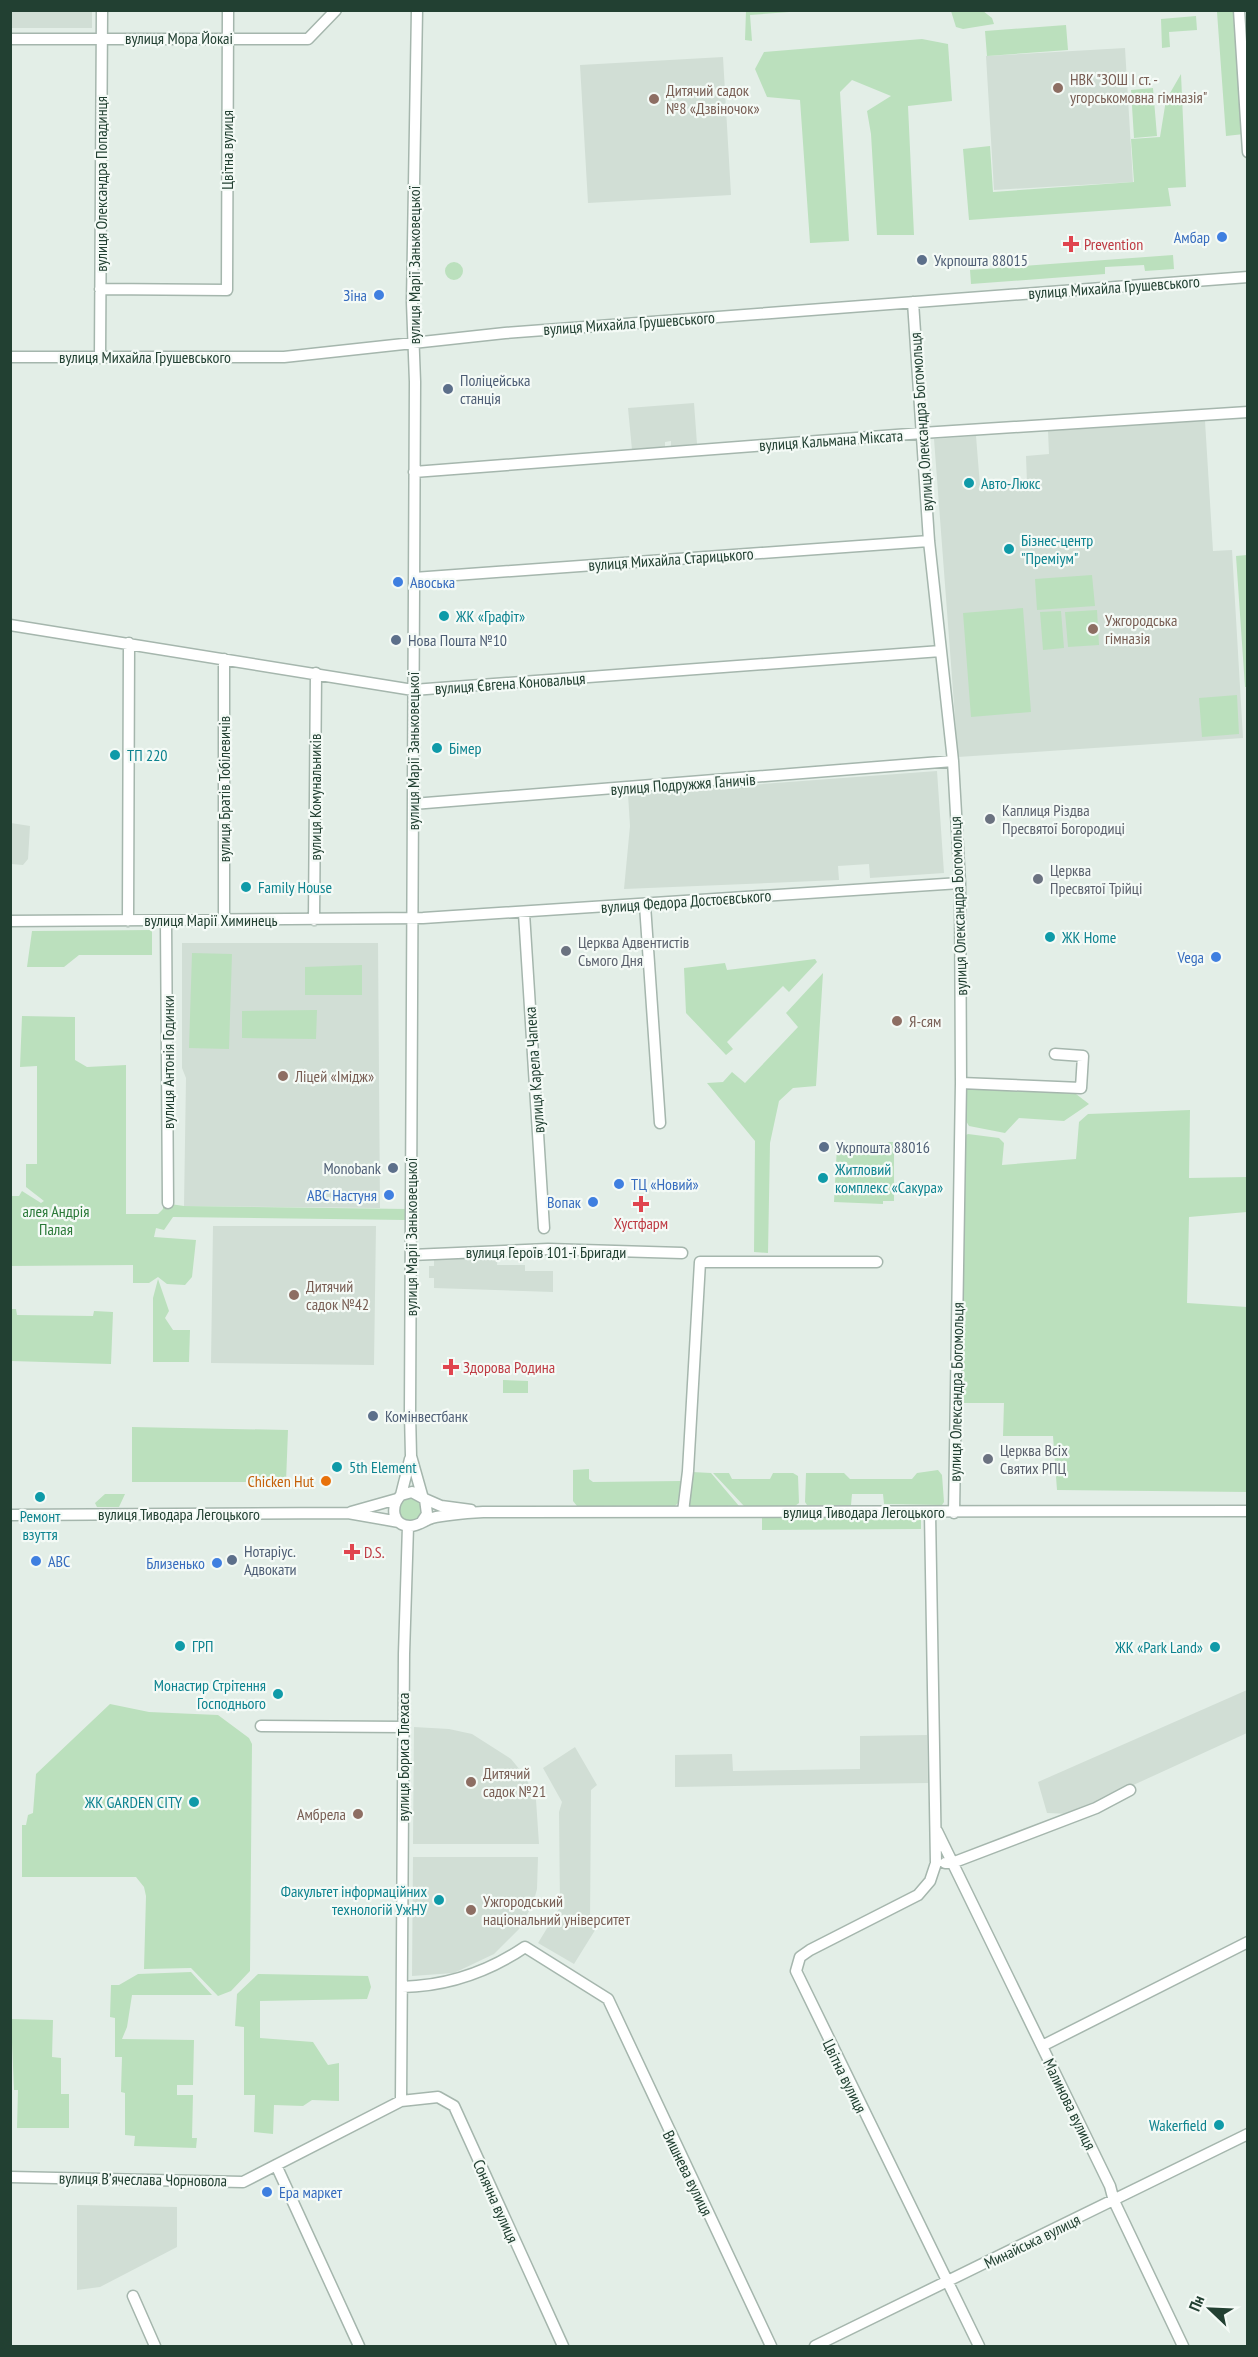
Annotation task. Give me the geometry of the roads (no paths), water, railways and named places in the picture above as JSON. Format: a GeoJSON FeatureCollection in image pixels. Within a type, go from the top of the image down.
{"type":"FeatureCollection","features":[{"type":"Feature","properties":{"kind":"street","name":"вулиця Олександра Попадинця"},"geometry":{"type":"LineString","coordinates":[[100,358],[102,10]]}},
{"type":"Feature","properties":{"kind":"street","name":"Цвітна вулиця"},"geometry":{"type":"LineString","coordinates":[[100,289],[227,290],[228,10]]}},
{"type":"Feature","properties":{"kind":"street","name":"вулиця Мора Йокаі"},"geometry":{"type":"LineString","coordinates":[[10,39],[308,39],[336,10]]}},
{"type":"Feature","properties":{"kind":"street","name":"вулиця Марії Заньковецької"},"geometry":{"type":"LineString","coordinates":[[417,10],[413,344],[411,1456],[423,1497]]}},
{"type":"Feature","properties":{"kind":"street"},"geometry":{"type":"LineString","coordinates":[[1239,10],[1248,152]]}},
{"type":"Feature","properties":{"kind":"street","name":"вулиця Михайла Грушевського"},"geometry":{"type":"LineString","coordinates":[[10,357],[284,357],[504,333],[1248,277]]}},
{"type":"Feature","properties":{"kind":"street","name":"вулиця Олександра Богомольця"},"geometry":{"type":"LineString","coordinates":[[913,302],[929,541],[953,761],[960,883],[961,1083],[954,1513]]}},
{"type":"Feature","properties":{"kind":"street","name":"вулиця Кальмана Міксата"},"geometry":{"type":"LineString","coordinates":[[414,472],[922,433],[1248,412]]}},
{"type":"Feature","properties":{"kind":"street","name":"вулиця Михайла Старицького"},"geometry":{"type":"LineString","coordinates":[[414,578],[929,541]]}},
{"type":"Feature","properties":{"kind":"street","name":"вулиця Євгена Коновальця"},"geometry":{"type":"LineString","coordinates":[[10,625],[413,690],[941,651]]}},
{"type":"Feature","properties":{"kind":"street"},"geometry":{"type":"LineString","coordinates":[[128,921],[129,643]]}},
{"type":"Feature","properties":{"kind":"street","name":"вулиця Братів Тобілевичів"},"geometry":{"type":"LineString","coordinates":[[224,659],[224,920]]}},
{"type":"Feature","properties":{"kind":"street","name":"вулиця Комунальників"},"geometry":{"type":"LineString","coordinates":[[314,920],[316,674]]}},
{"type":"Feature","properties":{"kind":"street","name":"вулиця Подружжя Ганичів"},"geometry":{"type":"LineString","coordinates":[[413,804],[953,761]]}},
{"type":"Feature","properties":{"kind":"street","name":"вулиця Федора Достоєвського"},"geometry":{"type":"LineString","coordinates":[[412,918],[524,913],[960,883]]}},
{"type":"Feature","properties":{"kind":"street"},"geometry":{"type":"LineString","coordinates":[[645,905],[660,1123]]}},
{"type":"Feature","properties":{"kind":"street","name":"вулиця Карела Чапека"},"geometry":{"type":"LineString","coordinates":[[524,913],[544,1228]]}},
{"type":"Feature","properties":{"kind":"street","name":"вулиця Марії Химинець"},"geometry":{"type":"LineString","coordinates":[[10,921],[412,918]]}},
{"type":"Feature","properties":{"kind":"street","name":"вулиця Антонія Годинки"},"geometry":{"type":"LineString","coordinates":[[166,921],[168,1203]]}},
{"type":"Feature","properties":{"kind":"street"},"geometry":{"type":"LineString","coordinates":[[961,1083],[1082,1088],[1083,1056],[1055,1054]]}},
{"type":"Feature","properties":{"kind":"street","name":"вулиця Героїв 101-ї Бригади"},"geometry":{"type":"LineString","coordinates":[[411,1255],[548,1249],[682,1253]]}},
{"type":"Feature","properties":{"kind":"street"},"geometry":{"type":"LineString","coordinates":[[683,1512],[688,1471],[700,1262],[877,1262]]}},
{"type":"Feature","properties":{"kind":"street","name":"вулиця Марії Заньковецької"},"geometry":{"type":"LineString","coordinates":[[399,1497],[411,1456]]}},
{"type":"Feature","properties":{"kind":"street"},"geometry":{"type":"LineString","coordinates":[[412,1492],[423,1497],[427,1514],[421,1522],[403,1524],[393,1511],[399,1497],[412,1492]]}},
{"type":"Feature","properties":{"kind":"street","name":"вулиця Тиводара Легоцького"},"geometry":{"type":"LineString","coordinates":[[348,1513],[399,1497]]}},
{"type":"Feature","properties":{"kind":"street","name":"вулиця Тиводара Легоцького"},"geometry":{"type":"LineString","coordinates":[[423,1497],[441,1506],[480,1512]]}},
{"type":"Feature","properties":{"kind":"street","name":"вулиця Тиводара Легоцького"},"geometry":{"type":"LineString","coordinates":[[421,1522],[430,1518],[480,1512],[1248,1511]]}},
{"type":"Feature","properties":{"kind":"street","name":"вулиця Тиводара Легоцького"},"geometry":{"type":"LineString","coordinates":[[10,1515],[348,1513],[403,1524]]}},
{"type":"Feature","properties":{"kind":"street"},"geometry":{"type":"LineString","coordinates":[[930,1513],[936,1863],[952,1863],[1096,1808],[1130,1790]]}},
{"type":"Feature","properties":{"kind":"street","name":"вулиця Бориса Тлехаса"},"geometry":{"type":"LineString","coordinates":[[401,2101],[403,1524]]}},
{"type":"Feature","properties":{"kind":"street"},"geometry":{"type":"LineString","coordinates":[[261,1726],[404,1727]]}},
{"type":"Feature","properties":{"kind":"street","name":"Малинова вулиця"},"geometry":{"type":"LineString","coordinates":[[934,1826],[1110,2186],[1114,2201],[1183,2346]]}},
{"type":"Feature","properties":{"kind":"street","name":"Цвітна вулиця"},"geometry":{"type":"LineString","coordinates":[[936,1863],[930,1881],[918,1896],[810,1950],[800,1957],[796,1971],[979,2346]]}},
{"type":"Feature","properties":{"kind":"street"},"geometry":{"type":"LineString","coordinates":[[1042,2046],[1248,1942]]}},
{"type":"Feature","properties":{"kind":"street","name":"Вишнева вулиця"},"geometry":{"type":"LineString","coordinates":[[402,1987],[433,1986],[476,1974],[525,1947],[608,1999],[771,2346]]}},
{"type":"Feature","properties":{"kind":"street","name":"Сонячна вулиця"},"geometry":{"type":"LineString","coordinates":[[401,2101],[438,2097],[454,2106],[563,2346]]}},
{"type":"Feature","properties":{"kind":"street","name":"вулиця Вʼячеслава Чорновола"},"geometry":{"type":"LineString","coordinates":[[10,2177],[243,2182],[401,2101]]}},
{"type":"Feature","properties":{"kind":"street","name":"Минайська вулиця"},"geometry":{"type":"LineString","coordinates":[[815,2346],[1248,2134]]}},
{"type":"Feature","properties":{"kind":"street"},"geometry":{"type":"LineString","coordinates":[[276,2165],[359,2346]]}},
{"type":"Feature","properties":{"kind":"street"},"geometry":{"type":"LineString","coordinates":[[132,2296],[155,2346]]}},
{"type":"Feature","properties":{"kind":"place","name":"НВК \"ЗОШ І ст. - угорськомовна гімназія\""},"geometry":{"type":"Point","coordinates":[1058,88]}},
{"type":"Feature","properties":{"kind":"place","name":"Дитячий садок №8 «Дзвіночок»"},"geometry":{"type":"Point","coordinates":[654,99]}},
{"type":"Feature","properties":{"kind":"place","name":"Амбар"},"geometry":{"type":"Point","coordinates":[1222,237]}},
{"type":"Feature","properties":{"kind":"place","name":"Prevention"},"geometry":{"type":"Point","coordinates":[1071,244]}},
{"type":"Feature","properties":{"kind":"place","name":"Укрпошта 88015"},"geometry":{"type":"Point","coordinates":[922,260]}},
{"type":"Feature","properties":{"kind":"place","name":"Зіна"},"geometry":{"type":"Point","coordinates":[379,295]}},
{"type":"Feature","properties":{"kind":"place","name":"Поліцейська станція"},"geometry":{"type":"Point","coordinates":[448,389]}},
{"type":"Feature","properties":{"kind":"place","name":"Авто-Люкс"},"geometry":{"type":"Point","coordinates":[969,483]}},
{"type":"Feature","properties":{"kind":"place","name":"Бізнес-центр \"Преміум\""},"geometry":{"type":"Point","coordinates":[1009,549]}},
{"type":"Feature","properties":{"kind":"place","name":"Авоська"},"geometry":{"type":"Point","coordinates":[398,582]}},
{"type":"Feature","properties":{"kind":"place","name":"ЖК «Графіт»"},"geometry":{"type":"Point","coordinates":[444,616]}},
{"type":"Feature","properties":{"kind":"place","name":"Ужгородська гімназія"},"geometry":{"type":"Point","coordinates":[1093,629]}},
{"type":"Feature","properties":{"kind":"place","name":"Нова Пошта №10"},"geometry":{"type":"Point","coordinates":[396,640]}},
{"type":"Feature","properties":{"kind":"place","name":"Бімер"},"geometry":{"type":"Point","coordinates":[437,748]}},
{"type":"Feature","properties":{"kind":"place","name":"ТП 220"},"geometry":{"type":"Point","coordinates":[115,755]}},
{"type":"Feature","properties":{"kind":"place","name":"Каплиця Різдва Пресвятої Богородиці"},"geometry":{"type":"Point","coordinates":[990,819]}},
{"type":"Feature","properties":{"kind":"place","name":"Церква Пресвятої Трійці"},"geometry":{"type":"Point","coordinates":[1038,879]}},
{"type":"Feature","properties":{"kind":"place","name":"Family House"},"geometry":{"type":"Point","coordinates":[246,887]}},
{"type":"Feature","properties":{"kind":"place","name":"ЖК Home"},"geometry":{"type":"Point","coordinates":[1050,937]}},
{"type":"Feature","properties":{"kind":"place","name":"Церква Адвентистів Сьмого Дня"},"geometry":{"type":"Point","coordinates":[566,951]}},
{"type":"Feature","properties":{"kind":"place","name":"Vega"},"geometry":{"type":"Point","coordinates":[1216,957]}},
{"type":"Feature","properties":{"kind":"place","name":"Я-сям"},"geometry":{"type":"Point","coordinates":[897,1021]}},
{"type":"Feature","properties":{"kind":"place","name":"Ліцей «Імідж»"},"geometry":{"type":"Point","coordinates":[283,1076]}},
{"type":"Feature","properties":{"kind":"place","name":"Укрпошта 88016"},"geometry":{"type":"Point","coordinates":[824,1147]}},
{"type":"Feature","properties":{"kind":"place","name":"Monobank"},"geometry":{"type":"Point","coordinates":[393,1168]}},
{"type":"Feature","properties":{"kind":"place","name":"Житловий комплекс «Сакура»"},"geometry":{"type":"Point","coordinates":[823,1178]}},
{"type":"Feature","properties":{"kind":"place","name":"ТЦ «Новий»"},"geometry":{"type":"Point","coordinates":[619,1184]}},
{"type":"Feature","properties":{"kind":"place","name":"ABC Настуня"},"geometry":{"type":"Point","coordinates":[389,1195]}},
{"type":"Feature","properties":{"kind":"place","name":"Вопак"},"geometry":{"type":"Point","coordinates":[593,1202]}},
{"type":"Feature","properties":{"kind":"place","name":"Хустфарм"},"geometry":{"type":"Point","coordinates":[641,1204]}},
{"type":"Feature","properties":{"kind":"place","name":"Дитячий садок №42"},"geometry":{"type":"Point","coordinates":[294,1295]}},
{"type":"Feature","properties":{"kind":"place","name":"Здорова Родина"},"geometry":{"type":"Point","coordinates":[451,1367]}},
{"type":"Feature","properties":{"kind":"place","name":"Комінвестбанк"},"geometry":{"type":"Point","coordinates":[373,1416]}},
{"type":"Feature","properties":{"kind":"place","name":"Церква Всіх Святих РПЦ"},"geometry":{"type":"Point","coordinates":[988,1459]}},
{"type":"Feature","properties":{"kind":"place","name":"5th Element"},"geometry":{"type":"Point","coordinates":[337,1467]}},
{"type":"Feature","properties":{"kind":"place","name":"Chicken Hut"},"geometry":{"type":"Point","coordinates":[326,1481]}},
{"type":"Feature","properties":{"kind":"place","name":"Ремонт взуття"},"geometry":{"type":"Point","coordinates":[40,1497]}},
{"type":"Feature","properties":{"kind":"place","name":"D.S."},"geometry":{"type":"Point","coordinates":[352,1552]}},
{"type":"Feature","properties":{"kind":"place","name":"Нотаріус. Адвокати"},"geometry":{"type":"Point","coordinates":[232,1560]}},
{"type":"Feature","properties":{"kind":"place","name":"ABC"},"geometry":{"type":"Point","coordinates":[36,1561]}},
{"type":"Feature","properties":{"kind":"place","name":"Близенько"},"geometry":{"type":"Point","coordinates":[217,1563]}},
{"type":"Feature","properties":{"kind":"place","name":"ГРП"},"geometry":{"type":"Point","coordinates":[180,1646]}},
{"type":"Feature","properties":{"kind":"place","name":"ЖК «Park Land»"},"geometry":{"type":"Point","coordinates":[1215,1647]}},
{"type":"Feature","properties":{"kind":"place","name":"Монастир Стрітення Господнього"},"geometry":{"type":"Point","coordinates":[278,1694]}},
{"type":"Feature","properties":{"kind":"place","name":"Дитячий садок №21"},"geometry":{"type":"Point","coordinates":[471,1782]}},
{"type":"Feature","properties":{"kind":"place","name":"ЖК GARDEN CITY"},"geometry":{"type":"Point","coordinates":[194,1802]}},
{"type":"Feature","properties":{"kind":"place","name":"Амбрела"},"geometry":{"type":"Point","coordinates":[358,1814]}},
{"type":"Feature","properties":{"kind":"place","name":"Факультет інформаційних технологій УжНУ"},"geometry":{"type":"Point","coordinates":[439,1900]}},
{"type":"Feature","properties":{"kind":"place","name":"Ужгородський національний університет"},"geometry":{"type":"Point","coordinates":[471,1910]}},
{"type":"Feature","properties":{"kind":"place","name":"Wakerfield"},"geometry":{"type":"Point","coordinates":[1219,2125]}},
{"type":"Feature","properties":{"kind":"place","name":"Ера маркет"},"geometry":{"type":"Point","coordinates":[267,2192]}},
{"type":"Feature","properties":{"kind":"park label","name":"алея Андрія Палая"},"geometry":{"type":"Point","coordinates":[56,1220]}}]}
